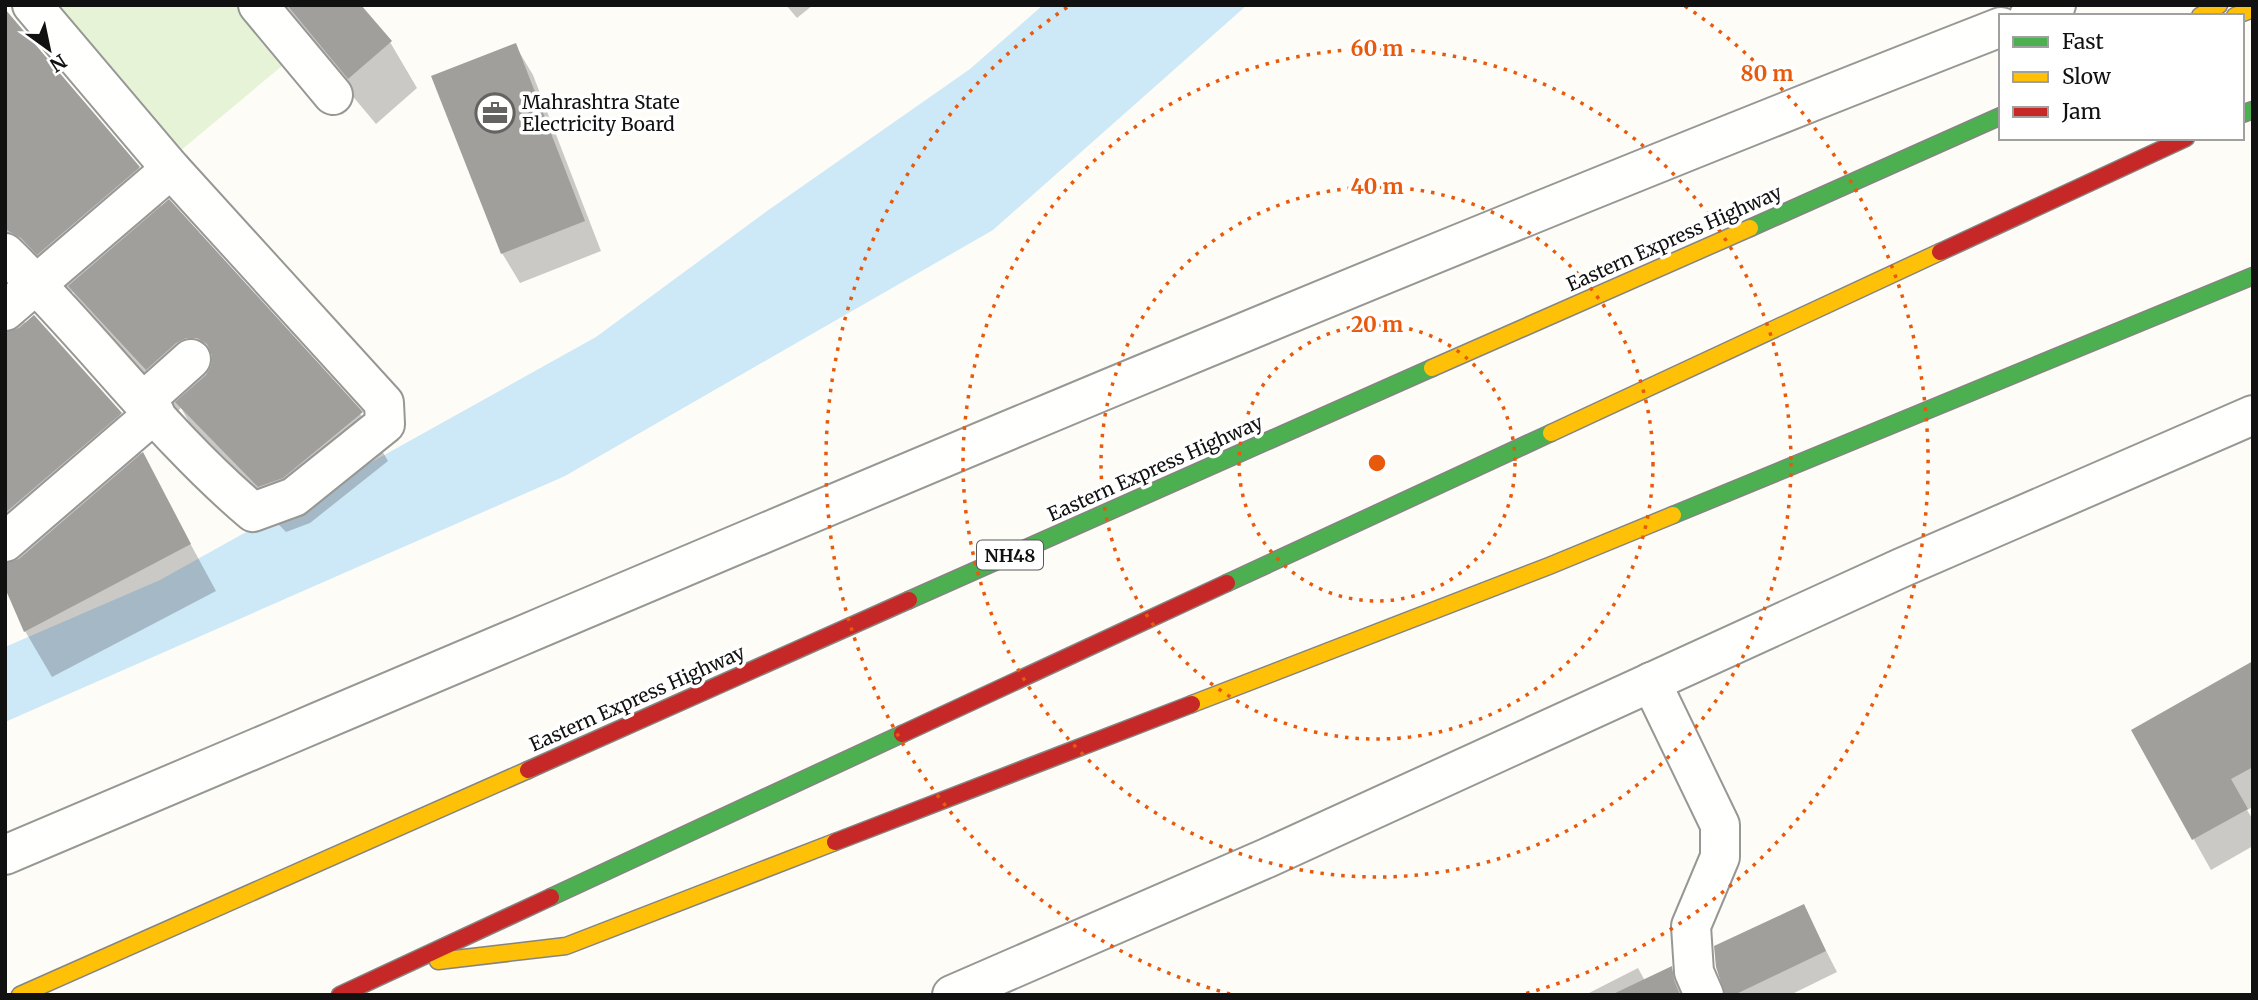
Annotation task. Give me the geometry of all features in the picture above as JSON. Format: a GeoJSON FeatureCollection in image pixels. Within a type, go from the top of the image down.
{"type":"FeatureCollection","features":[{"type":"Feature","properties":{"kind":"highway"},"geometry":{"type":"LineString","coordinates":[[2203,14],[2219,5]]}},
{"type":"Feature","properties":{"kind":"highway","name":"Eastern Express Highway"},"geometry":{"type":"LineString","coordinates":[[20,995],[1999,117]]}},
{"type":"Feature","properties":{"kind":"highway"},"geometry":{"type":"LineString","coordinates":[[340,995],[2181,140]]}},
{"type":"Feature","properties":{"kind":"highway"},"geometry":{"type":"LineString","coordinates":[[2136,160],[2201,140]]}},
{"type":"Feature","properties":{"kind":"highway"},"geometry":{"type":"LineString","coordinates":[[404,965],[566,946],[1549,566],[2253,275]]}},
{"type":"Feature","properties":{"kind":"street"},"geometry":{"type":"LineString","coordinates":[[5,253],[217,481],[253,512],[294,497],[385,425],[384,402],[171,169],[33,5]]}},
{"type":"Feature","properties":{"kind":"street"},"geometry":{"type":"LineString","coordinates":[[258,5],[333,95]]}},
{"type":"Feature","properties":{"kind":"street"},"geometry":{"type":"LineString","coordinates":[[2034,14],[2056,5]]}},
{"type":"Feature","properties":{"kind":"street"},"geometry":{"type":"LineString","coordinates":[[5,855],[749,539],[1660,161],[1999,28]]}},
{"type":"Feature","properties":{"kind":"street"},"geometry":{"type":"LineString","coordinates":[[5,311],[171,169]]}},
{"type":"Feature","properties":{"kind":"street"},"geometry":{"type":"LineString","coordinates":[[5,542],[149,407],[191,359]]}},
{"type":"Feature","properties":{"kind":"street"},"geometry":{"type":"LineString","coordinates":[[952,995],[1267,858],[1901,568],[2253,415]]}},
{"type":"Feature","properties":{"kind":"street"},"geometry":{"type":"LineString","coordinates":[[1651,682],[1720,825],[1720,857],[1691,926],[1694,972],[1704,995]]}},
{"type":"Feature","properties":{"kind":"green space"},"geometry":{"type":"Polygon","coordinates":[[[47,5],[238,5],[288,61],[180,151],[47,5]]]}},
{"type":"Feature","properties":{"kind":"water"},"geometry":{"type":"Polygon","coordinates":[[[1043,5],[1247,5],[993,230],[565,476],[5,722],[5,647],[160,580],[596,337],[767,211],[970,69],[1043,5]]]}},
{"type":"Feature","properties":{"kind":"building"},"geometry":{"type":"Polygon","coordinates":[[[287,5],[361,5],[392,41],[348,79],[287,5]]]}},
{"type":"Feature","properties":{"kind":"building"},"geometry":{"type":"Polygon","coordinates":[[[5,9],[140,167],[37,255],[21,238],[5,229],[5,9]]]}},
{"type":"Feature","properties":{"kind":"building","name":"Mahrashtra State Electricity Board"},"geometry":{"type":"Polygon","coordinates":[[[516,43],[585,221],[501,254],[431,76],[516,43]]]}},
{"type":"Feature","properties":{"kind":"building"},"geometry":{"type":"Polygon","coordinates":[[[169,199],[363,412],[283,478],[258,487],[175,402],[206,375],[211,366],[212,355],[207,344],[197,338],[186,338],[176,343],[146,370],[68,286],[169,199]]]}},
{"type":"Feature","properties":{"kind":"building"},"geometry":{"type":"Polygon","coordinates":[[[34,315],[122,413],[5,513],[5,332],[19,328],[34,315]]]}},
{"type":"Feature","properties":{"kind":"building"},"geometry":{"type":"Polygon","coordinates":[[[143,452],[191,544],[24,632],[5,588],[5,563],[19,559],[143,452]]]}},
{"type":"Feature","properties":{"kind":"building"},"geometry":{"type":"Polygon","coordinates":[[[2253,661],[2253,767],[2231,779],[2248,809],[2192,840],[2131,730],[2253,661]]]}},
{"type":"Feature","properties":{"kind":"building"},"geometry":{"type":"Polygon","coordinates":[[[1804,904],[1826,951],[1734,995],[1725,995],[1716,967],[1714,946],[1804,904]]]}},
{"type":"Feature","properties":{"kind":"building"},"geometry":{"type":"Polygon","coordinates":[[[1672,966],[1680,995],[1611,995],[1672,966]]]}},
{"type":"Feature","properties":{"kind":"traffic: fast"},"geometry":{"type":"LineString","coordinates":[[2244,113],[2253,110]]}},
{"type":"Feature","properties":{"kind":"traffic: fast"},"geometry":{"type":"LineString","coordinates":[[1750,228],[1999,117]]}},
{"type":"Feature","properties":{"kind":"traffic: fast"},"geometry":{"type":"LineString","coordinates":[[1673,515],[2253,276]]}},
{"type":"Feature","properties":{"kind":"traffic: fast"},"geometry":{"type":"LineString","coordinates":[[909,600],[1432,368]]}},
{"type":"Feature","properties":{"kind":"traffic: fast"},"geometry":{"type":"LineString","coordinates":[[1227,583],[1551,433]]}},
{"type":"Feature","properties":{"kind":"traffic: fast"},"geometry":{"type":"LineString","coordinates":[[551,897],[902,734]]}},
{"type":"Feature","properties":{"kind":"traffic: slow"},"geometry":{"type":"LineString","coordinates":[[2203,14],[2219,5]]}},
{"type":"Feature","properties":{"kind":"traffic: slow"},"geometry":{"type":"LineString","coordinates":[[2240,14],[2253,9]]}},
{"type":"Feature","properties":{"kind":"traffic: slow"},"geometry":{"type":"LineString","coordinates":[[1432,368],[1750,228]]}},
{"type":"Feature","properties":{"kind":"traffic: slow"},"geometry":{"type":"LineString","coordinates":[[1551,433],[1940,252]]}},
{"type":"Feature","properties":{"kind":"traffic: slow"},"geometry":{"type":"LineString","coordinates":[[1192,704],[1549,566],[1673,515]]}},
{"type":"Feature","properties":{"kind":"traffic: slow"},"geometry":{"type":"LineString","coordinates":[[20,995],[528,770]]}},
{"type":"Feature","properties":{"kind":"traffic: slow"},"geometry":{"type":"LineString","coordinates":[[438,961],[566,946],[835,842]]}},
{"type":"Feature","properties":{"kind":"traffic: jam"},"geometry":{"type":"LineString","coordinates":[[1940,252],[2182,140]]}},
{"type":"Feature","properties":{"kind":"traffic: jam"},"geometry":{"type":"LineString","coordinates":[[902,734],[1227,583]]}},
{"type":"Feature","properties":{"kind":"traffic: jam"},"geometry":{"type":"LineString","coordinates":[[528,770],[909,600]]}},
{"type":"Feature","properties":{"kind":"traffic: jam"},"geometry":{"type":"LineString","coordinates":[[835,842],[1192,704]]}},
{"type":"Feature","properties":{"kind":"traffic: jam"},"geometry":{"type":"LineString","coordinates":[[340,995],[551,897]]}},
{"type":"Feature","properties":{"kind":"place","name":"Mahrashtra State Electricity Board"},"geometry":{"type":"Point","coordinates":[495,113]}}]}
